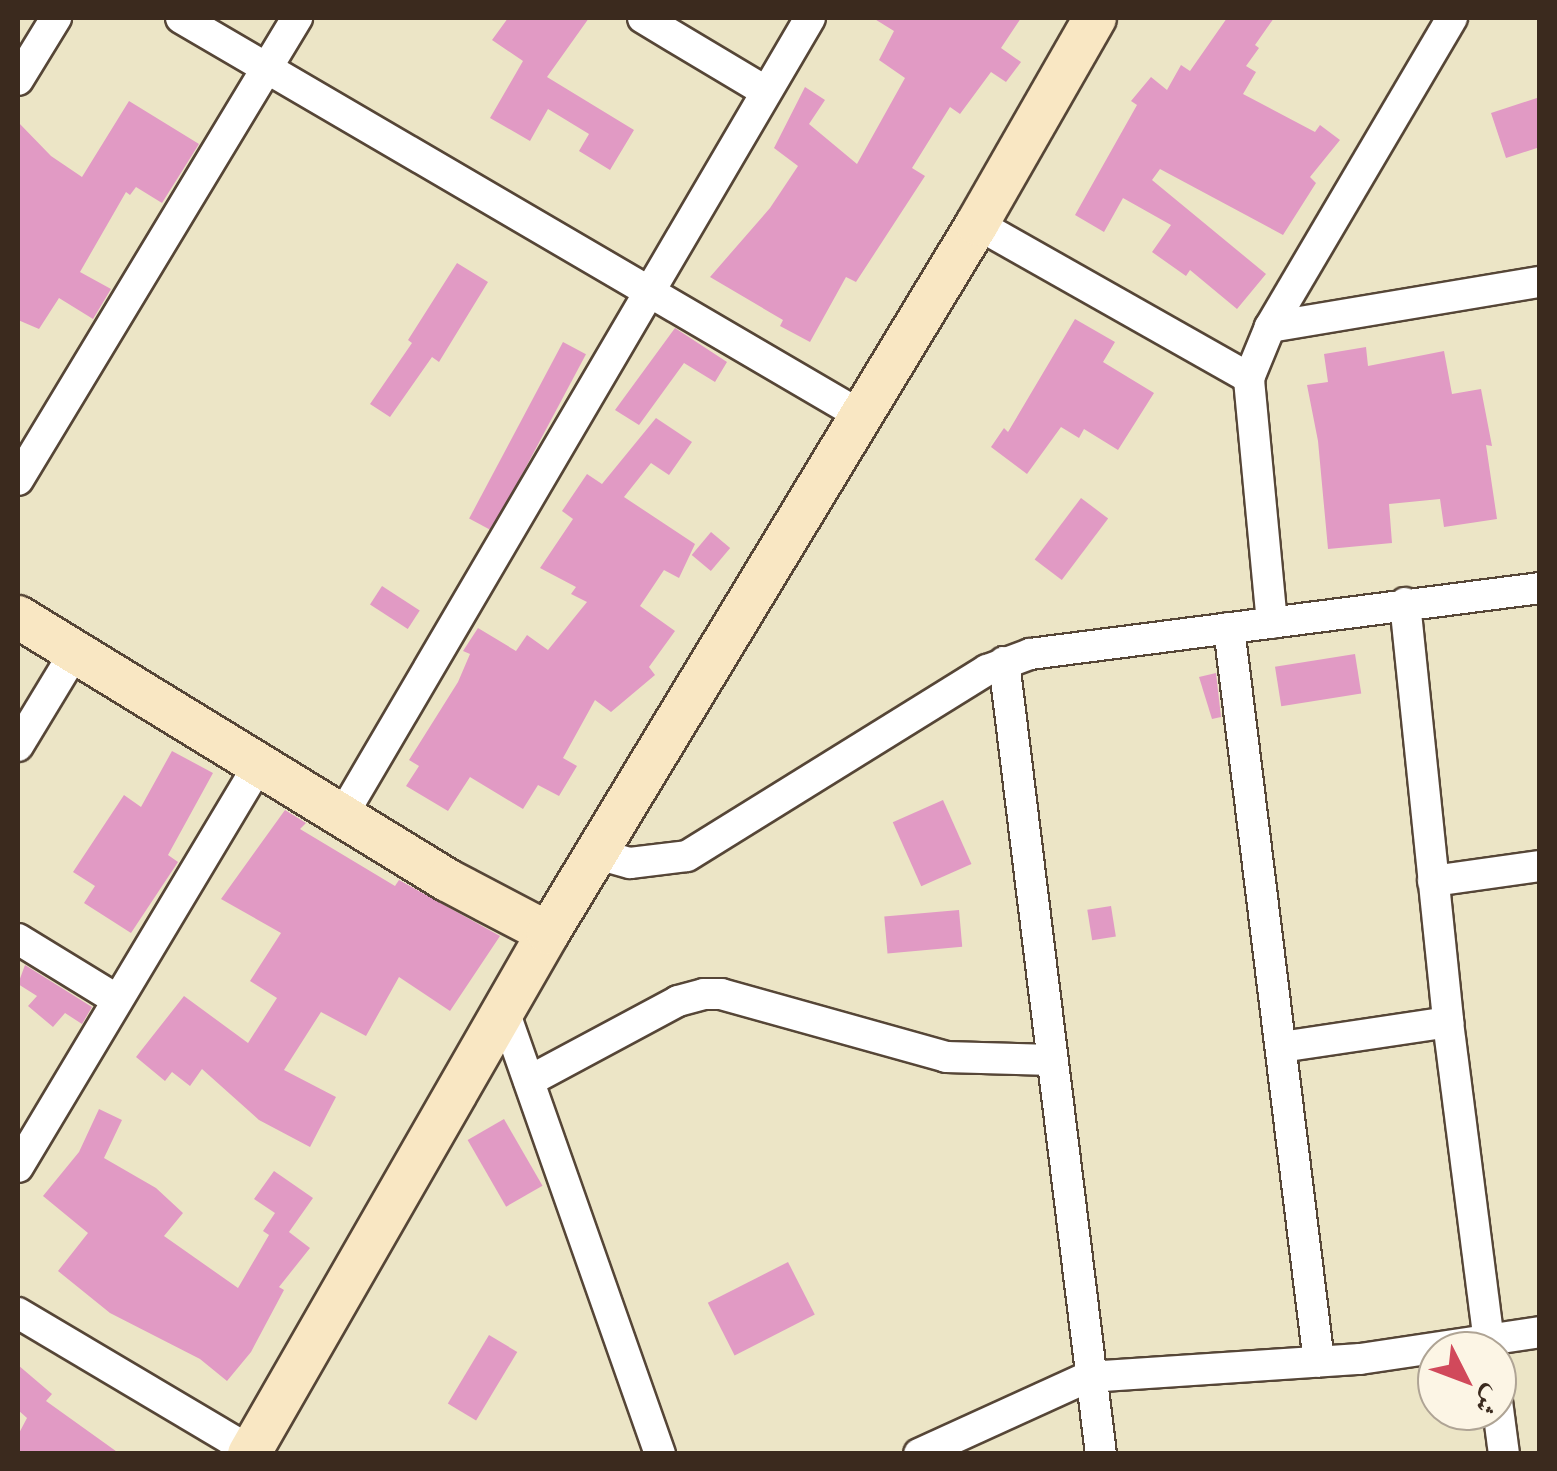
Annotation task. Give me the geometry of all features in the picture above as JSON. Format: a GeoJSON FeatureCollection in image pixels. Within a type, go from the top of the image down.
{"type":"FeatureCollection","features":[{"type":"Feature","properties":{"kind":"street"},"geometry":{"type":"LineString","coordinates":[[18,80],[56,18]]}},
{"type":"Feature","properties":{"kind":"street"},"geometry":{"type":"LineString","coordinates":[[181,18],[860,415]]}},
{"type":"Feature","properties":{"kind":"street"},"geometry":{"type":"LineString","coordinates":[[18,480],[296,18]]}},
{"type":"Feature","properties":{"kind":"street"},"geometry":{"type":"LineString","coordinates":[[643,18],[765,92]]}},
{"type":"Feature","properties":{"kind":"street"},"geometry":{"type":"LineString","coordinates":[[342,816],[810,18]]}},
{"type":"Feature","properties":{"kind":"street"},"geometry":{"type":"LineString","coordinates":[[18,1313],[249,1452],[548,933],[977,224],[1094,18]]}},
{"type":"Feature","properties":{"kind":"street"},"geometry":{"type":"LineString","coordinates":[[1272,623],[1249,378],[1270,328],[1452,18]]}},
{"type":"Feature","properties":{"kind":"street"},"geometry":{"type":"LineString","coordinates":[[977,224],[1249,378]]}},
{"type":"Feature","properties":{"kind":"street"},"geometry":{"type":"LineString","coordinates":[[1270,328],[1540,282]]}},
{"type":"Feature","properties":{"kind":"street"},"geometry":{"type":"LineString","coordinates":[[598,854],[630,863],[688,856],[1004,662],[1030,654],[1540,588]]}},
{"type":"Feature","properties":{"kind":"street"},"geometry":{"type":"LineString","coordinates":[[1405,603],[1448,1022],[1487,1331]]}},
{"type":"Feature","properties":{"kind":"street"},"geometry":{"type":"LineString","coordinates":[[18,617],[447,880],[548,933]]}},
{"type":"Feature","properties":{"kind":"street"},"geometry":{"type":"LineString","coordinates":[[1229,628],[1319,1362]]}},
{"type":"Feature","properties":{"kind":"street"},"geometry":{"type":"LineString","coordinates":[[18,746],[75,652]]}},
{"type":"Feature","properties":{"kind":"street"},"geometry":{"type":"LineString","coordinates":[[1004,662],[1088,1377],[1101,1454]]}},
{"type":"Feature","properties":{"kind":"street"},"geometry":{"type":"LineString","coordinates":[[18,1167],[259,764]]}},
{"type":"Feature","properties":{"kind":"street"},"geometry":{"type":"LineString","coordinates":[[1433,881],[1540,866]]}},
{"type":"Feature","properties":{"kind":"street"},"geometry":{"type":"LineString","coordinates":[[18,939],[116,999]]}},
{"type":"Feature","properties":{"kind":"street"},"geometry":{"type":"LineString","coordinates":[[529,1081],[678,1001],[704,994],[721,994],[946,1057],[1052,1060]]}},
{"type":"Feature","properties":{"kind":"street"},"geometry":{"type":"LineString","coordinates":[[504,1011],[660,1454]]}},
{"type":"Feature","properties":{"kind":"street"},"geometry":{"type":"LineString","coordinates":[[1281,1047],[1448,1022]]}},
{"type":"Feature","properties":{"kind":"street"},"geometry":{"type":"LineString","coordinates":[[919,1454],[1088,1377],[1417,1352]]}},
{"type":"Feature","properties":{"kind":"building"},"geometry":{"type":"Polygon","coordinates":[[[508,18],[589,18],[547,77],[634,130],[610,170],[579,151],[589,134],[548,109],[530,141],[490,118],[523,61],[492,40],[508,18]]]}},
{"type":"Feature","properties":{"kind":"building"},"geometry":{"type":"Polygon","coordinates":[[[873,18],[1021,18],[1001,48],[1021,62],[1006,82],[991,72],[960,114],[950,107],[912,168],[925,176],[856,282],[846,277],[810,342],[780,326],[783,320],[710,277],[770,208],[798,166],[774,148],[805,87],[825,100],[809,124],[857,164],[905,78],[879,60],[894,31],[873,18]]]}},
{"type":"Feature","properties":{"kind":"building"},"geometry":{"type":"Polygon","coordinates":[[[1227,18],[1274,18],[1246,66],[1256,72],[1243,94],[1315,132],[1320,125],[1340,140],[1310,177],[1316,183],[1283,235],[1160,169],[1152,180],[1266,274],[1237,309],[1190,270],[1186,276],[1152,252],[1171,225],[1123,198],[1104,232],[1075,215],[1137,105],[1131,101],[1151,77],[1167,90],[1181,65],[1190,71],[1227,18]]]}},
{"type":"Feature","properties":{"kind":"building"},"geometry":{"type":"Polygon","coordinates":[[[1540,97],[1540,147],[1506,158],[1491,113],[1540,97]]]}},
{"type":"Feature","properties":{"kind":"building"},"geometry":{"type":"Polygon","coordinates":[[[129,101],[199,144],[162,203],[136,187],[130,195],[126,192],[80,272],[111,289],[93,319],[59,298],[39,329],[18,320],[18,122],[51,156],[82,177],[129,101]]]}},
{"type":"Feature","properties":{"kind":"building"},"geometry":{"type":"Polygon","coordinates":[[[457,263],[488,282],[439,362],[432,357],[390,417],[370,404],[412,343],[408,340],[457,263]]]}},
{"type":"Feature","properties":{"kind":"building"},"geometry":{"type":"Polygon","coordinates":[[[1075,319],[1115,342],[1103,362],[1154,393],[1118,450],[1084,429],[1079,438],[1061,427],[1027,474],[991,447],[1004,428],[1008,432],[1075,319]]]}},
{"type":"Feature","properties":{"kind":"building"},"geometry":{"type":"Polygon","coordinates":[[[675,328],[727,362],[715,382],[684,363],[639,425],[615,410],[675,328]]]}},
{"type":"Feature","properties":{"kind":"building"},"geometry":{"type":"Polygon","coordinates":[[[563,342],[586,354],[492,531],[469,519],[563,342]]]}},
{"type":"Feature","properties":{"kind":"building"},"geometry":{"type":"Polygon","coordinates":[[[1366,347],[1368,366],[1444,351],[1452,394],[1481,389],[1492,446],[1486,445],[1497,519],[1444,527],[1440,499],[1389,504],[1392,543],[1328,549],[1318,441],[1307,385],[1328,382],[1324,354],[1366,347]]]}},
{"type":"Feature","properties":{"kind":"building"},"geometry":{"type":"Polygon","coordinates":[[[656,418],[692,442],[669,475],[651,463],[624,497],[695,544],[679,578],[664,570],[640,606],[675,631],[649,667],[655,675],[611,712],[595,700],[563,758],[577,766],[559,796],[538,785],[523,809],[470,777],[448,811],[406,786],[419,766],[409,760],[458,682],[470,654],[463,651],[478,628],[516,651],[527,635],[548,650],[587,602],[571,594],[576,587],[540,568],[573,519],[562,511],[587,474],[602,484],[656,418]]]}},
{"type":"Feature","properties":{"kind":"building"},"geometry":{"type":"Polygon","coordinates":[[[1081,498],[1108,518],[1062,580],[1035,559],[1081,498]]]}},
{"type":"Feature","properties":{"kind":"building"},"geometry":{"type":"Polygon","coordinates":[[[711,532],[730,548],[711,571],[692,555],[711,532]]]}},
{"type":"Feature","properties":{"kind":"building"},"geometry":{"type":"Polygon","coordinates":[[[382,586],[420,611],[408,629],[370,604],[382,586]]]}},
{"type":"Feature","properties":{"kind":"building"},"geometry":{"type":"Polygon","coordinates":[[[1355,654],[1361,694],[1281,706],[1275,667],[1355,654]]]}},
{"type":"Feature","properties":{"kind":"building"},"geometry":{"type":"Polygon","coordinates":[[[1216,673],[1221,717],[1212,719],[1199,677],[1216,673]]]}},
{"type":"Feature","properties":{"kind":"building"},"geometry":{"type":"Polygon","coordinates":[[[172,751],[213,773],[168,855],[178,862],[131,933],[84,903],[95,886],[73,872],[124,795],[141,807],[172,751]]]}},
{"type":"Feature","properties":{"kind":"building"},"geometry":{"type":"Polygon","coordinates":[[[943,800],[971,864],[921,886],[893,822],[943,800]]]}},
{"type":"Feature","properties":{"kind":"building"},"geometry":{"type":"Polygon","coordinates":[[[285,810],[306,823],[300,829],[395,886],[399,880],[500,936],[450,1011],[399,977],[366,1036],[321,1012],[284,1070],[336,1097],[310,1147],[259,1120],[202,1069],[190,1086],[172,1072],[165,1081],[136,1057],[184,996],[248,1043],[277,998],[250,981],[281,933],[221,899],[285,810]]]}},
{"type":"Feature","properties":{"kind":"building"},"geometry":{"type":"Polygon","coordinates":[[[1111,906],[1116,937],[1092,940],[1087,910],[1111,906]]]}},
{"type":"Feature","properties":{"kind":"building"},"geometry":{"type":"Polygon","coordinates":[[[959,910],[962,947],[888,953],[884,917],[959,910]]]}},
{"type":"Feature","properties":{"kind":"building"},"geometry":{"type":"Polygon","coordinates":[[[25,965],[92,1007],[82,1024],[65,1013],[53,1027],[28,1006],[37,996],[18,984],[25,965]]]}},
{"type":"Feature","properties":{"kind":"building"},"geometry":{"type":"Polygon","coordinates":[[[99,1109],[122,1120],[104,1158],[156,1188],[183,1213],[164,1236],[238,1288],[269,1235],[263,1231],[275,1213],[254,1199],[274,1171],[313,1198],[289,1232],[310,1248],[279,1287],[284,1290],[251,1352],[227,1381],[200,1359],[110,1313],[58,1271],[88,1233],[43,1196],[79,1152],[99,1109]]]}},
{"type":"Feature","properties":{"kind":"building"},"geometry":{"type":"Polygon","coordinates":[[[504,1119],[542,1186],[506,1207],[468,1140],[504,1119]]]}},
{"type":"Feature","properties":{"kind":"building"},"geometry":{"type":"Polygon","coordinates":[[[788,1262],[815,1315],[735,1355],[708,1303],[788,1262]]]}},
{"type":"Feature","properties":{"kind":"building"},"geometry":{"type":"Polygon","coordinates":[[[489,1335],[517,1352],[476,1421],[448,1404],[489,1335]]]}},
{"type":"Feature","properties":{"kind":"building"},"geometry":{"type":"Polygon","coordinates":[[[18,1365],[52,1394],[46,1401],[120,1454],[18,1454],[18,1435],[27,1418],[18,1410],[18,1365]]]}}]}
